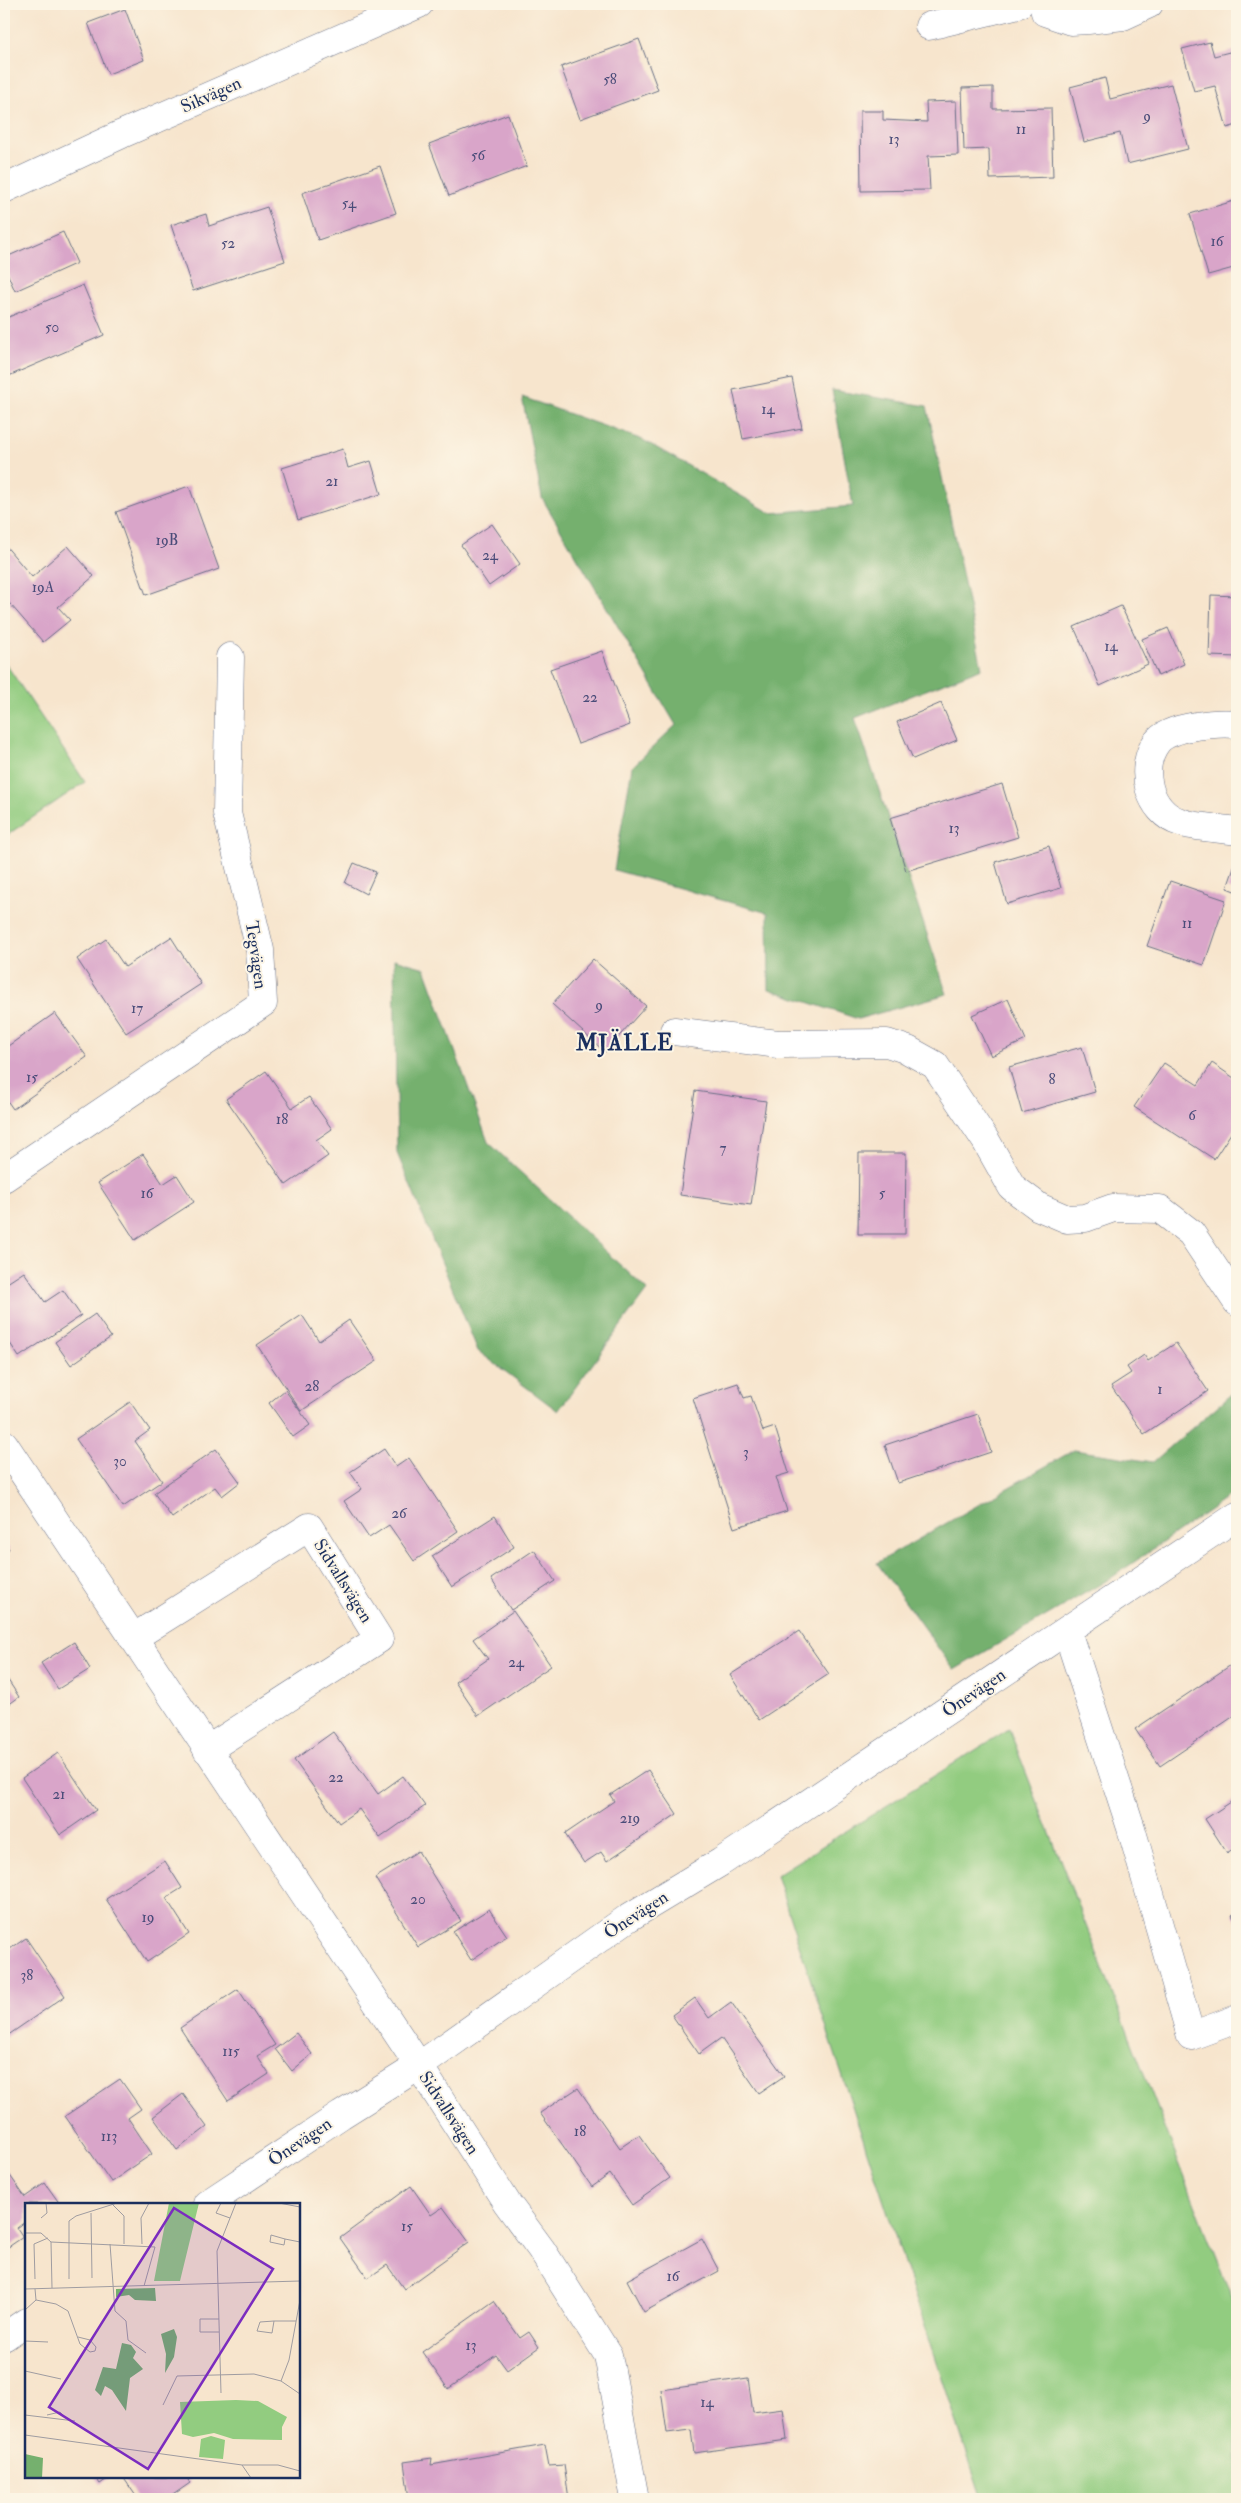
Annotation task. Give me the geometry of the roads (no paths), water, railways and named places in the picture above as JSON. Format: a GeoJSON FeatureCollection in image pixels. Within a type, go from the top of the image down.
{"type":"FeatureCollection","features":[{"type":"Feature","properties":{"kind":"street","name":"Sikvägen"},"geometry":{"type":"LineString","coordinates":[[4,189],[122,134],[419,4]]}},
{"type":"Feature","properties":{"kind":"street"},"geometry":{"type":"LineString","coordinates":[[929,26],[1019,4]]}},
{"type":"Feature","properties":{"kind":"street"},"geometry":{"type":"LineString","coordinates":[[1043,4],[1045,12],[1071,21],[1123,16],[1149,4]]}},
{"type":"Feature","properties":{"kind":"street","name":"Tegvägen"},"geometry":{"type":"LineString","coordinates":[[4,1178],[262,1003],[260,950],[227,813],[230,657]]}},
{"type":"Feature","properties":{"kind":"street"},"geometry":{"type":"LineString","coordinates":[[1237,724],[1190,725],[1157,741],[1148,760],[1148,787],[1160,811],[1179,822],[1237,830]]}},
{"type":"Feature","properties":{"kind":"street"},"geometry":{"type":"LineString","coordinates":[[674,1031],[778,1044],[887,1044],[908,1050],[935,1065],[986,1141],[1012,1187],[1040,1207],[1067,1219],[1085,1218],[1113,1208],[1160,1209],[1191,1233],[1237,1302]]}},
{"type":"Feature","properties":{"kind":"street","name":"Sidvallsvägen"},"geometry":{"type":"LineString","coordinates":[[4,1444],[419,2066],[608,2355],[635,2499]]}},
{"type":"Feature","properties":{"kind":"street","name":"Önevägen"},"geometry":{"type":"LineString","coordinates":[[209,2203],[419,2066],[628,1918],[721,1862],[1237,1516]]}},
{"type":"Feature","properties":{"kind":"street","name":"Sidvallsvägen"},"geometry":{"type":"LineString","coordinates":[[133,1638],[309,1527],[379,1639],[208,1750]]}},
{"type":"Feature","properties":{"kind":"street"},"geometry":{"type":"LineString","coordinates":[[1067,1631],[1131,1828],[1191,2036],[1237,2019]]}},
{"type":"Feature","properties":{"kind":"street"},"geometry":{"type":"LineString","coordinates":[[4,2337],[25,2323]]}},
{"type":"Feature","properties":{"kind":"district","name":"MJÄLLE"},"geometry":{"type":"Point","coordinates":[625,1043]}}]}
